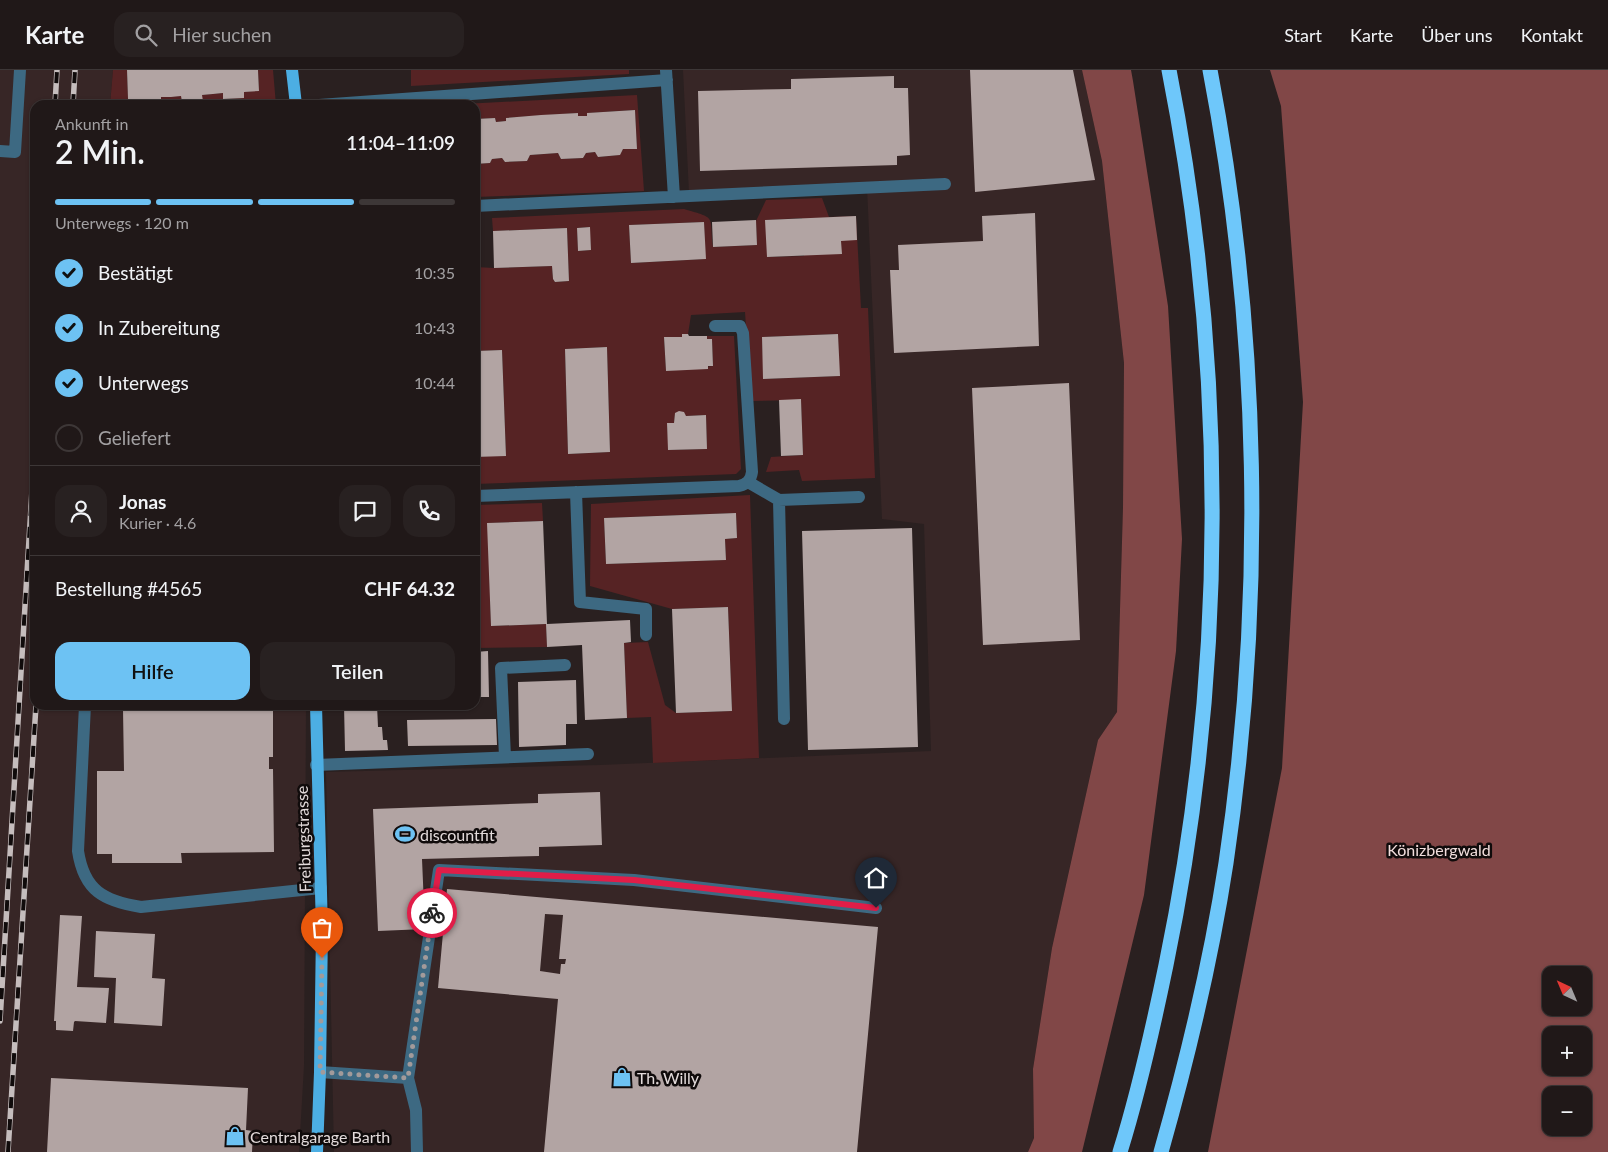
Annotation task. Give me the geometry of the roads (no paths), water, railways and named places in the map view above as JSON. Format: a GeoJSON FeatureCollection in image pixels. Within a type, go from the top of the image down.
{"type":"FeatureCollection","features":[{"type":"Feature","properties":{"kind":"highway"},"geometry":{"type":"LineString","coordinates":[[1120,1152],[1143,1071],[1187,854],[1205,707],[1212,570],[1211,415],[1206,335],[1190,186],[1169,70]]}},
{"type":"Feature","properties":{"kind":"highway"},"geometry":{"type":"LineString","coordinates":[[1161,1152],[1198,1010],[1226,864],[1236,788],[1248,662],[1252,487],[1246,336],[1230,186],[1210,70]]}},
{"type":"Feature","properties":{"kind":"main road"},"geometry":{"type":"LineString","coordinates":[[292,70],[295,100]]}},
{"type":"Feature","properties":{"kind":"main road","name":"Freiburgstrasse"},"geometry":{"type":"LineString","coordinates":[[316,710],[316,765],[321,888],[320,1072],[317,1152]]}},
{"type":"Feature","properties":{"kind":"lane"},"geometry":{"type":"LineString","coordinates":[[0,151],[15,152],[20,70]]}},
{"type":"Feature","properties":{"kind":"lane"},"geometry":{"type":"LineString","coordinates":[[377,100],[667,75],[674,197]]}},
{"type":"Feature","properties":{"kind":"lane"},"geometry":{"type":"LineString","coordinates":[[480,206],[945,184]]}},
{"type":"Feature","properties":{"kind":"lane"},"geometry":{"type":"LineString","coordinates":[[480,496],[739,486],[748,482],[752,472],[743,333],[740,326],[715,326]]}},
{"type":"Feature","properties":{"kind":"lane"},"geometry":{"type":"LineString","coordinates":[[748,482],[779,500],[859,497]]}},
{"type":"Feature","properties":{"kind":"lane"},"geometry":{"type":"LineString","coordinates":[[576,492],[580,602],[646,609],[646,635]]}},
{"type":"Feature","properties":{"kind":"lane"},"geometry":{"type":"LineString","coordinates":[[779,500],[784,719]]}},
{"type":"Feature","properties":{"kind":"lane"},"geometry":{"type":"LineString","coordinates":[[505,758],[502,668],[566,665]]}},
{"type":"Feature","properties":{"kind":"lane"},"geometry":{"type":"LineString","coordinates":[[85,710],[78,851],[81,867],[88,882],[102,896],[121,904],[141,907],[321,888]]}},
{"type":"Feature","properties":{"kind":"lane"},"geometry":{"type":"LineString","coordinates":[[316,765],[588,754]]}},
{"type":"Feature","properties":{"kind":"lane"},"geometry":{"type":"LineString","coordinates":[[417,1152],[416,1110],[408,1078],[439,870],[634,880],[876,908]]}},
{"type":"Feature","properties":{"kind":"lane"},"geometry":{"type":"LineString","coordinates":[[320,1072],[408,1078]]}},
{"type":"Feature","properties":{"kind":"railway"},"geometry":{"type":"LineString","coordinates":[[55,100],[57,70]]}},
{"type":"Feature","properties":{"kind":"railway"},"geometry":{"type":"LineString","coordinates":[[73,100],[75,70]]}},
{"type":"Feature","properties":{"kind":"railway"},"geometry":{"type":"LineString","coordinates":[[0,1021],[30,523]]}},
{"type":"Feature","properties":{"kind":"railway"},"geometry":{"type":"LineString","coordinates":[[8,1152],[36,710]]}},
{"type":"Feature","properties":{"kind":"place","name":"discountfit"},"geometry":{"type":"Point","coordinates":[405,834]}},
{"type":"Feature","properties":{"kind":"place","name":"Th. Willy"},"geometry":{"type":"Point","coordinates":[622,1077]}},
{"type":"Feature","properties":{"kind":"place","name":"Centralgarage Barth"},"geometry":{"type":"Point","coordinates":[235,1136]}},
{"type":"Feature","properties":{"kind":"park label","name":"Könizbergwald"},"geometry":{"type":"Point","coordinates":[1439,849]}}]}
